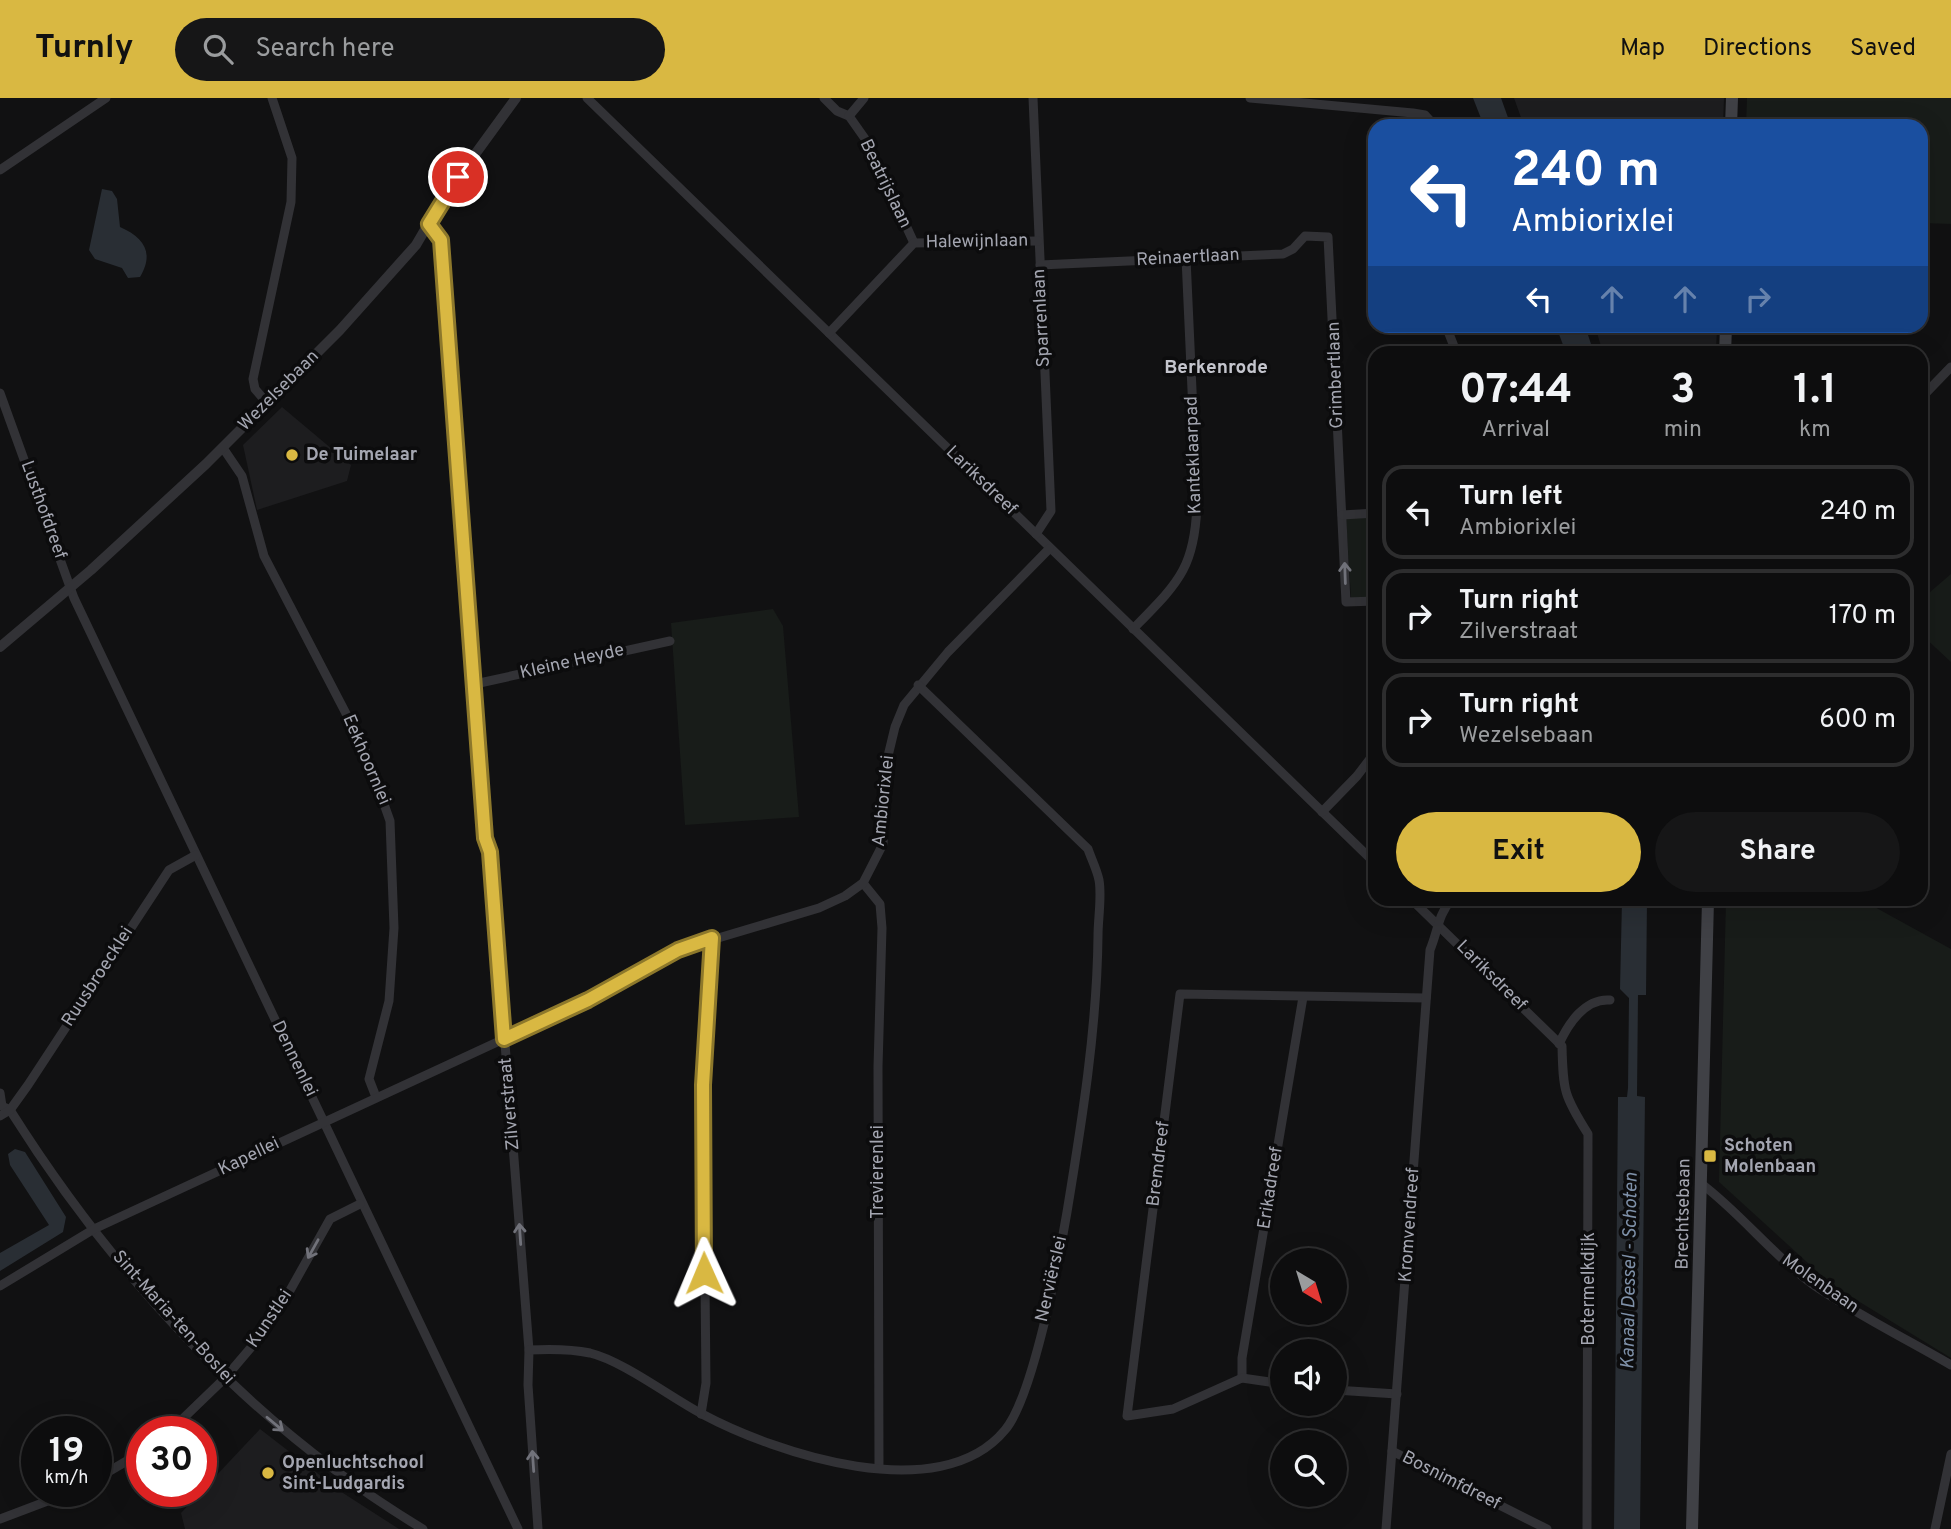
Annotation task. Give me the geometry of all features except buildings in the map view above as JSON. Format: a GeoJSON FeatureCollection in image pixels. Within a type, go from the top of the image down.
{"type":"FeatureCollection","features":[{"type":"Feature","properties":{"kind":"main road"},"geometry":{"type":"LineString","coordinates":[[1731,119],[1732,98]]}},
{"type":"Feature","properties":{"kind":"main road","name":"Brechtsebaan"},"geometry":{"type":"LineString","coordinates":[[1692,1529],[1703,1185],[1708,906]]}},
{"type":"Feature","properties":{"kind":"street"},"geometry":{"type":"LineString","coordinates":[[0,170],[106,98]]}},
{"type":"Feature","properties":{"kind":"street"},"geometry":{"type":"LineString","coordinates":[[267,403],[255,389],[253,379],[290,202],[292,158],[272,98]]}},
{"type":"Feature","properties":{"kind":"street","name":"Wezelsebaan"},"geometry":{"type":"LineString","coordinates":[[0,647],[71,588],[223,447],[341,330],[416,245],[444,197],[516,98]]}},
{"type":"Feature","properties":{"kind":"street","name":"Lariksdreef"},"geometry":{"type":"LineString","coordinates":[[587,98],[1368,856]]}},
{"type":"Feature","properties":{"kind":"street","name":"Beatrijslaan"},"geometry":{"type":"LineString","coordinates":[[824,98],[837,111],[849,116],[868,143],[914,243]]}},
{"type":"Feature","properties":{"kind":"street"},"geometry":{"type":"LineString","coordinates":[[849,116],[863,98]]}},
{"type":"Feature","properties":{"kind":"street","name":"Sparrenlaan"},"geometry":{"type":"LineString","coordinates":[[1032,98],[1051,511],[1036,534]]}},
{"type":"Feature","properties":{"kind":"street"},"geometry":{"type":"LineString","coordinates":[[1250,98],[1413,113],[1425,115],[1429,119]]}},
{"type":"Feature","properties":{"kind":"street"},"geometry":{"type":"LineString","coordinates":[[1367,98],[1370,109]]}},
{"type":"Feature","properties":{"kind":"street","name":"Zilverstraat"},"geometry":{"type":"LineString","coordinates":[[429,224],[441,240],[485,838],[490,852],[529,1350],[528,1385],[538,1529]]}},
{"type":"Feature","properties":{"kind":"street","name":"Reinaertlaan"},"geometry":{"type":"LineString","coordinates":[[1040,265],[1283,254],[1293,249],[1305,236],[1328,237]]}},
{"type":"Feature","properties":{"kind":"street","name":"Grimbertlaan"},"geometry":{"type":"LineString","coordinates":[[1328,237],[1346,602],[1368,601]]}},
{"type":"Feature","properties":{"kind":"street","name":"Halewijnlaan"},"geometry":{"type":"LineString","coordinates":[[829,333],[914,243],[1038,241]]}},
{"type":"Feature","properties":{"kind":"street","name":"Kanteklaarpad"},"geometry":{"type":"LineString","coordinates":[[1133,629],[1175,585],[1190,557],[1196,536],[1186,258]]}},
{"type":"Feature","properties":{"kind":"street"},"geometry":{"type":"LineString","coordinates":[[1928,391],[1951,367]]}},
{"type":"Feature","properties":{"kind":"street","name":"Lusthofdreef"},"geometry":{"type":"LineString","coordinates":[[0,393],[71,588]]}},
{"type":"Feature","properties":{"kind":"street","name":"Eekhoornlei"},"geometry":{"type":"LineString","coordinates":[[223,447],[242,476],[264,556],[365,750],[390,821],[394,929],[388,1001],[369,1079],[376,1097]]}},
{"type":"Feature","properties":{"kind":"street"},"geometry":{"type":"LineString","coordinates":[[1342,515],[1368,513]]}},
{"type":"Feature","properties":{"kind":"street","name":"Ambiorixlei"},"geometry":{"type":"LineString","coordinates":[[504,1039],[588,1000],[678,950],[819,908],[838,901],[863,883],[883,844],[888,755],[895,727],[918,685],[1049,549]]}},
{"type":"Feature","properties":{"kind":"street","name":"Dennenlei"},"geometry":{"type":"LineString","coordinates":[[71,588],[324,1122],[360,1204],[518,1529]]}},
{"type":"Feature","properties":{"kind":"street","name":"Kleine Heyde"},"geometry":{"type":"LineString","coordinates":[[475,684],[670,640]]}},
{"type":"Feature","properties":{"kind":"street","name":"Nerviërslei"},"geometry":{"type":"LineString","coordinates":[[529,1350],[597,1356],[701,1414],[743,1434],[807,1457],[879,1468],[915,1469],[951,1463],[988,1444],[1011,1421],[1030,1370],[1059,1256],[1087,1086],[1098,965],[1099,879],[1088,849],[918,685]]}},
{"type":"Feature","properties":{"kind":"street"},"geometry":{"type":"LineString","coordinates":[[1322,812],[1368,762]]}},
{"type":"Feature","properties":{"kind":"street","name":"Ruusbroecklei"},"geometry":{"type":"LineString","coordinates":[[10,1110],[169,870],[196,855]]}},
{"type":"Feature","properties":{"kind":"street","name":"Trevierenlei"},"geometry":{"type":"LineString","coordinates":[[863,883],[880,904],[882,928],[878,1080],[879,1468]]}},
{"type":"Feature","properties":{"kind":"street","name":"Lariksdreef"},"geometry":{"type":"LineString","coordinates":[[1419,906],[1559,1044]]}},
{"type":"Feature","properties":{"kind":"street","name":"Kromvendreef"},"geometry":{"type":"LineString","coordinates":[[1386,1529],[1430,950],[1437,936],[1440,913],[1446,906]]}},
{"type":"Feature","properties":{"kind":"street"},"geometry":{"type":"LineString","coordinates":[[701,1414],[706,1383],[703,1085],[712,938]]}},
{"type":"Feature","properties":{"kind":"street","name":"Bremdreef"},"geometry":{"type":"LineString","coordinates":[[1242,1378],[1173,1409],[1127,1416],[1180,994],[1426,998]]}},
{"type":"Feature","properties":{"kind":"street","name":"Erikadreef"},"geometry":{"type":"LineString","coordinates":[[1242,1378],[1242,1358],[1303,997]]}},
{"type":"Feature","properties":{"kind":"street"},"geometry":{"type":"LineString","coordinates":[[1559,1044],[1567,1027],[1582,1010],[1601,999],[1610,1000]]}},
{"type":"Feature","properties":{"kind":"street","name":"Kapellei"},"geometry":{"type":"LineString","coordinates":[[0,1286],[94,1229],[504,1039]]}},
{"type":"Feature","properties":{"kind":"street","name":"Botermelkdijk"},"geometry":{"type":"LineString","coordinates":[[1559,1044],[1563,1087],[1568,1104],[1588,1134],[1590,1148],[1587,1529]]}},
{"type":"Feature","properties":{"kind":"street","name":"Sint-Maria-ten-Boslei"},"geometry":{"type":"LineString","coordinates":[[0,1093],[2,1106],[10,1110],[94,1229],[157,1306],[225,1378],[309,1452],[423,1529]]}},
{"type":"Feature","properties":{"kind":"street"},"geometry":{"type":"LineString","coordinates":[[0,1116],[10,1110]]}},
{"type":"Feature","properties":{"kind":"street","name":"Molenbaan"},"geometry":{"type":"LineString","coordinates":[[1703,1185],[1733,1209],[1774,1252],[1812,1283],[1951,1365]]}},
{"type":"Feature","properties":{"kind":"street","name":"Kunstlei"},"geometry":{"type":"LineString","coordinates":[[186,1416],[225,1378],[280,1307],[330,1219],[360,1204]]}},
{"type":"Feature","properties":{"kind":"street"},"geometry":{"type":"LineString","coordinates":[[1242,1378],[1270,1382]]}},
{"type":"Feature","properties":{"kind":"street"},"geometry":{"type":"LineString","coordinates":[[1347,1391],[1397,1394]]}},
{"type":"Feature","properties":{"kind":"street","name":"Bosnimfdreef"},"geometry":{"type":"LineString","coordinates":[[1392,1451],[1547,1529]]}},
{"type":"Feature","properties":{"kind":"street"},"geometry":{"type":"LineString","coordinates":[[1935,1529],[1951,1454]]}},
{"type":"Feature","properties":{"kind":"street"},"geometry":{"type":"LineString","coordinates":[[0,1519],[32,1507]]}},
{"type":"Feature","properties":{"kind":"shaded area"},"geometry":{"type":"Polygon","coordinates":[[[1514,98],[1724,98],[1723,119],[1522,119],[1514,98]]]}},
{"type":"Feature","properties":{"kind":"shaded area"},"geometry":{"type":"Polygon","coordinates":[[[1747,98],[1951,98],[1951,224],[1928,223],[1928,119],[1746,119],[1747,98]]]}},
{"type":"Feature","properties":{"kind":"shaded area"},"geometry":{"type":"Polygon","coordinates":[[[1597,333],[1717,333],[1716,346],[1601,346],[1597,333]]]}},
{"type":"Feature","properties":{"kind":"shaded area","name":"De Tuimelaar"},"geometry":{"type":"Polygon","coordinates":[[[282,407],[351,465],[347,481],[257,510],[243,445],[282,407]]]}},
{"type":"Feature","properties":{"kind":"shaded area"},"geometry":{"type":"Polygon","coordinates":[[[1368,517],[1368,598],[1351,598],[1346,519],[1368,517]]]}},
{"type":"Feature","properties":{"kind":"shaded area"},"geometry":{"type":"Polygon","coordinates":[[[1951,574],[1951,662],[1928,641],[1928,594],[1951,574]]]}},
{"type":"Feature","properties":{"kind":"shaded area"},"geometry":{"type":"Polygon","coordinates":[[[773,609],[783,626],[799,817],[685,825],[671,623],[773,609]]]}},
{"type":"Feature","properties":{"kind":"shaded area"},"geometry":{"type":"Polygon","coordinates":[[[1726,906],[1873,906],[1951,949],[1951,1358],[1832,1285],[1719,1182],[1726,906]]]}},
{"type":"Feature","properties":{"kind":"shaded area","name":"Openluchtschool Sint-Ludgardis"},"geometry":{"type":"Polygon","coordinates":[[[260,1429],[343,1493],[399,1529],[185,1529],[181,1513],[187,1507],[217,1507],[217,1475],[260,1429]]]}},
{"type":"Feature","properties":{"kind":"water"},"geometry":{"type":"Polygon","coordinates":[[[1473,98],[1501,98],[1508,119],[1481,119],[1473,98]]]}},
{"type":"Feature","properties":{"kind":"water"},"geometry":{"type":"Polygon","coordinates":[[[102,189],[112,191],[117,199],[120,227],[135,236],[144,246],[146,260],[140,277],[128,278],[122,268],[95,259],[89,250],[102,189]]]}},
{"type":"Feature","properties":{"kind":"water"},"geometry":{"type":"Polygon","coordinates":[[[1559,333],[1587,333],[1592,346],[1563,346],[1559,333]]]}},
{"type":"Feature","properties":{"kind":"water","name":"Kanaal Dessel - Schoten"},"geometry":{"type":"Polygon","coordinates":[[[1622,906],[1647,906],[1646,995],[1638,995],[1637,1096],[1645,1097],[1640,1529],[1614,1529],[1618,1097],[1627,1097],[1628,1088],[1629,998],[1620,989],[1622,906]]]}},
{"type":"Feature","properties":{"kind":"water"},"geometry":{"type":"Polygon","coordinates":[[[15,1149],[25,1152],[66,1217],[63,1232],[0,1271],[0,1253],[49,1225],[10,1165],[8,1154],[15,1149]]]}},
{"type":"Feature","properties":{"kind":"place","name":"De Tuimelaar"},"geometry":{"type":"Point","coordinates":[292,455]}},
{"type":"Feature","properties":{"kind":"place","name":"Schoten Molenbaan"},"geometry":{"type":"Point","coordinates":[1710,1156]}},
{"type":"Feature","properties":{"kind":"place","name":"Openluchtschool Sint-Ludgardis"},"geometry":{"type":"Point","coordinates":[268,1473]}},
{"type":"Feature","properties":{"kind":"district","name":"Berkenrode"},"geometry":{"type":"Point","coordinates":[1216,368]}},
{"type":"Feature","properties":{"kind":"route"},"geometry":{"type":"LineString","coordinates":[[458,177],[429,224],[441,240],[485,838],[490,852],[504,1039],[588,1000],[678,950],[712,938],[703,1085],[704,1273]]}}]}
